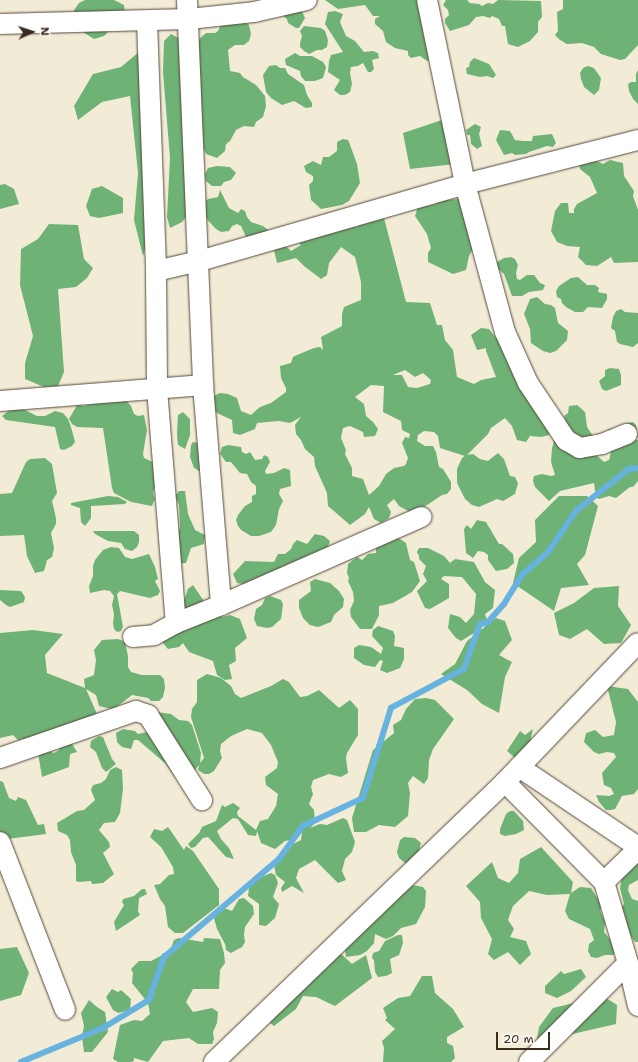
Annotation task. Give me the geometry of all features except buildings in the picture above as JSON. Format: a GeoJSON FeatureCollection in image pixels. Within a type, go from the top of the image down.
{"type":"FeatureCollection","features":[{"type":"Feature","properties":{"kind":"street"},"geometry":{"type":"LineString","coordinates":[[0,24],[147,22],[188,10],[254,12],[307,0]]}},
{"type":"Feature","properties":{"kind":"street"},"geometry":{"type":"LineString","coordinates":[[427,0],[465,184],[505,332],[528,383],[566,440],[580,448],[602,444],[627,434]]}},
{"type":"Feature","properties":{"kind":"street"},"geometry":{"type":"LineString","coordinates":[[188,10],[203,385],[221,605]]}},
{"type":"Feature","properties":{"kind":"street"},"geometry":{"type":"LineString","coordinates":[[147,22],[156,271],[157,389],[176,623]]}},
{"type":"Feature","properties":{"kind":"street"},"geometry":{"type":"LineString","coordinates":[[156,271],[199,261],[465,184],[638,140]]}},
{"type":"Feature","properties":{"kind":"street"},"geometry":{"type":"LineString","coordinates":[[0,401],[203,385]]}},
{"type":"Feature","properties":{"kind":"street"},"geometry":{"type":"LineString","coordinates":[[133,637],[154,635],[176,623],[221,605],[421,517]]}},
{"type":"Feature","properties":{"kind":"street"},"geometry":{"type":"LineString","coordinates":[[214,1062],[505,782],[638,644]]}},
{"type":"Feature","properties":{"kind":"street"},"geometry":{"type":"LineString","coordinates":[[0,758],[136,711],[148,715],[202,800]]}},
{"type":"Feature","properties":{"kind":"street"},"geometry":{"type":"LineString","coordinates":[[520,766],[638,848],[604,882]]}},
{"type":"Feature","properties":{"kind":"street"},"geometry":{"type":"LineString","coordinates":[[505,782],[604,882],[628,963],[638,1006]]}},
{"type":"Feature","properties":{"kind":"street"},"geometry":{"type":"LineString","coordinates":[[0,842],[65,1010]]}},
{"type":"Feature","properties":{"kind":"street"},"geometry":{"type":"LineString","coordinates":[[529,1062],[628,963]]}},
{"type":"Feature","properties":{"kind":"green space"},"geometry":{"type":"Polygon","coordinates":[[[85,0],[114,0],[124,5],[125,15],[104,36],[94,39],[75,27],[74,10],[79,3],[85,0]]]}},
{"type":"Feature","properties":{"kind":"green space"},"geometry":{"type":"Polygon","coordinates":[[[325,0],[423,0],[434,58],[427,61],[420,56],[411,58],[408,55],[408,51],[395,48],[386,42],[383,31],[375,24],[375,19],[380,16],[373,16],[365,5],[338,9],[325,0]]]}},
{"type":"Feature","properties":{"kind":"green space"},"geometry":{"type":"Polygon","coordinates":[[[446,0],[467,0],[470,3],[479,4],[482,6],[488,3],[493,4],[498,0],[541,1],[542,17],[538,22],[538,32],[530,41],[518,47],[508,44],[505,26],[502,26],[499,19],[492,16],[490,18],[483,16],[476,17],[469,25],[450,31],[445,23],[445,19],[449,15],[448,10],[443,5],[446,0]]]}},
{"type":"Feature","properties":{"kind":"green space"},"geometry":{"type":"Polygon","coordinates":[[[563,0],[638,0],[638,45],[625,59],[620,60],[601,54],[594,47],[582,43],[567,44],[560,40],[555,35],[558,31],[557,12],[563,9],[563,0]]]}},
{"type":"Feature","properties":{"kind":"green space"},"geometry":{"type":"Polygon","coordinates":[[[300,7],[305,18],[299,28],[296,28],[288,23],[287,19],[283,16],[300,7]]]}},
{"type":"Feature","properties":{"kind":"green space"},"geometry":{"type":"Polygon","coordinates":[[[335,11],[343,14],[340,22],[346,36],[355,41],[364,52],[373,51],[378,53],[379,58],[372,60],[374,69],[371,72],[368,72],[363,63],[358,66],[351,67],[350,73],[352,84],[350,92],[345,95],[340,95],[334,90],[340,80],[328,72],[331,55],[343,52],[325,24],[328,12],[335,11]]]}},
{"type":"Feature","properties":{"kind":"green space"},"geometry":{"type":"Polygon","coordinates":[[[243,20],[249,25],[251,34],[249,41],[244,45],[235,45],[228,50],[230,71],[240,73],[243,77],[256,85],[265,96],[266,106],[263,117],[256,122],[254,127],[244,126],[236,130],[230,141],[226,144],[225,151],[217,158],[206,154],[201,142],[196,92],[201,81],[195,43],[206,33],[215,33],[218,31],[222,22],[243,20]]]}},
{"type":"Feature","properties":{"kind":"green space"},"geometry":{"type":"Polygon","coordinates":[[[304,26],[321,28],[325,31],[328,40],[327,47],[309,54],[304,51],[300,47],[302,36],[300,31],[304,26]]]}},
{"type":"Feature","properties":{"kind":"green space"},"geometry":{"type":"Polygon","coordinates":[[[171,34],[188,43],[187,216],[182,222],[170,228],[167,217],[170,158],[163,72],[164,41],[171,34]]]}},
{"type":"Feature","properties":{"kind":"green space"},"geometry":{"type":"Polygon","coordinates":[[[145,47],[152,224],[143,256],[134,220],[138,173],[130,96],[102,102],[78,120],[74,106],[93,74],[121,67],[145,47]]]}},
{"type":"Feature","properties":{"kind":"green space"},"geometry":{"type":"Polygon","coordinates":[[[295,53],[300,56],[312,56],[323,62],[326,67],[323,78],[315,81],[305,81],[301,76],[300,71],[286,65],[285,59],[295,53]]]}},
{"type":"Feature","properties":{"kind":"green space"},"geometry":{"type":"Polygon","coordinates":[[[474,58],[489,64],[496,75],[493,78],[467,74],[466,68],[469,67],[470,62],[474,58]]]}},
{"type":"Feature","properties":{"kind":"green space"},"geometry":{"type":"Polygon","coordinates":[[[276,65],[280,68],[285,68],[288,74],[304,85],[307,95],[312,103],[312,107],[306,108],[294,101],[282,105],[271,98],[266,92],[263,75],[269,66],[276,65]]]}},
{"type":"Feature","properties":{"kind":"green space"},"geometry":{"type":"Polygon","coordinates":[[[588,66],[594,68],[601,78],[599,90],[594,95],[584,87],[581,79],[580,73],[583,68],[588,66]]]}},
{"type":"Feature","properties":{"kind":"green space"},"geometry":{"type":"Polygon","coordinates":[[[638,70],[638,104],[633,99],[629,91],[628,84],[631,82],[636,82],[636,74],[638,70]]]}},
{"type":"Feature","properties":{"kind":"green space"},"geometry":{"type":"Polygon","coordinates":[[[445,119],[455,164],[410,169],[403,133],[445,119]]]}},
{"type":"Feature","properties":{"kind":"green space"},"geometry":{"type":"Polygon","coordinates":[[[475,124],[481,127],[479,134],[482,146],[477,149],[471,144],[470,135],[467,135],[466,130],[475,124]]]}},
{"type":"Feature","properties":{"kind":"green space"},"geometry":{"type":"Polygon","coordinates":[[[500,130],[510,131],[515,140],[523,141],[532,141],[533,136],[552,134],[556,143],[553,147],[547,146],[526,154],[515,155],[512,153],[504,155],[496,140],[500,130]]]}},
{"type":"Feature","properties":{"kind":"green space"},"geometry":{"type":"Polygon","coordinates":[[[343,139],[348,140],[349,142],[357,164],[360,183],[349,201],[342,205],[321,209],[311,200],[309,185],[313,181],[313,176],[306,172],[304,166],[313,161],[321,165],[323,157],[329,157],[337,151],[337,142],[343,139]]]}},
{"type":"Feature","properties":{"kind":"green space"},"geometry":{"type":"Polygon","coordinates":[[[592,159],[603,164],[610,160],[623,163],[624,176],[634,191],[633,196],[638,210],[638,262],[614,263],[611,257],[597,266],[586,265],[578,257],[580,247],[567,246],[557,242],[551,231],[555,211],[561,203],[568,203],[569,213],[574,213],[574,209],[577,204],[597,193],[590,177],[580,169],[579,163],[592,159]]]}},
{"type":"Feature","properties":{"kind":"green space"},"geometry":{"type":"Polygon","coordinates":[[[217,166],[230,167],[236,173],[231,180],[224,182],[221,186],[212,186],[206,181],[205,174],[208,168],[217,166]]]}},
{"type":"Feature","properties":{"kind":"green space"},"geometry":{"type":"Polygon","coordinates":[[[5,184],[14,189],[19,204],[0,209],[0,185],[5,184]]]}},
{"type":"Feature","properties":{"kind":"green space"},"geometry":{"type":"Polygon","coordinates":[[[102,186],[123,198],[123,213],[99,218],[90,216],[86,206],[92,189],[102,186]]]}},
{"type":"Feature","properties":{"kind":"green space"},"geometry":{"type":"Polygon","coordinates":[[[220,190],[229,208],[238,213],[241,209],[245,211],[251,222],[263,226],[268,230],[268,234],[252,243],[246,237],[241,226],[237,224],[232,226],[229,231],[221,232],[216,229],[204,216],[203,203],[208,199],[218,197],[220,190]]]}},
{"type":"Feature","properties":{"kind":"green space"},"geometry":{"type":"Polygon","coordinates":[[[459,199],[465,208],[463,216],[473,233],[474,247],[469,256],[466,270],[453,274],[428,262],[428,253],[431,248],[427,234],[415,216],[418,206],[429,206],[445,200],[459,199]]]}},
{"type":"Feature","properties":{"kind":"green space"},"geometry":{"type":"Polygon","coordinates":[[[373,217],[384,218],[406,302],[430,303],[437,325],[442,325],[445,340],[453,350],[457,377],[474,384],[481,380],[496,377],[486,348],[477,350],[471,335],[481,328],[489,329],[496,338],[502,339],[519,360],[518,386],[528,393],[552,430],[549,435],[541,437],[530,436],[526,442],[517,440],[512,426],[505,418],[491,428],[488,434],[467,455],[473,454],[480,459],[488,461],[498,453],[504,459],[510,476],[515,477],[518,483],[515,494],[503,501],[497,499],[479,507],[472,505],[465,499],[457,483],[457,469],[462,458],[465,456],[440,448],[438,436],[434,432],[424,431],[418,435],[417,441],[425,446],[433,446],[436,452],[439,467],[443,469],[451,482],[451,489],[447,494],[442,495],[418,511],[412,513],[399,506],[394,499],[387,505],[391,512],[389,518],[381,523],[374,519],[369,507],[365,514],[350,525],[328,506],[327,493],[315,466],[314,457],[305,449],[301,440],[296,434],[295,425],[301,417],[290,423],[279,421],[257,423],[255,429],[240,435],[233,433],[232,420],[217,413],[211,404],[211,397],[220,393],[228,394],[237,398],[241,411],[251,415],[260,407],[271,403],[286,392],[286,388],[281,378],[280,366],[291,363],[293,357],[314,348],[320,347],[323,350],[321,337],[342,326],[342,314],[344,307],[361,300],[361,282],[355,257],[341,247],[329,263],[327,275],[321,279],[296,258],[277,263],[274,250],[276,245],[287,247],[291,251],[301,245],[296,238],[350,224],[356,227],[373,217]],[[405,370],[393,375],[402,375],[408,387],[417,388],[430,384],[431,380],[423,373],[415,377],[405,370]],[[371,385],[355,397],[364,404],[366,416],[378,429],[375,436],[364,437],[363,432],[350,426],[343,428],[341,438],[346,450],[345,454],[352,468],[352,476],[363,479],[369,495],[379,486],[386,474],[394,468],[404,466],[406,464],[408,458],[402,443],[405,437],[409,438],[410,434],[402,430],[401,421],[383,412],[384,386],[371,385]]]}},
{"type":"Feature","properties":{"kind":"green space"},"geometry":{"type":"Polygon","coordinates":[[[49,224],[78,225],[84,259],[93,268],[87,278],[76,287],[58,289],[64,372],[58,386],[44,387],[25,379],[25,363],[33,336],[20,285],[21,249],[38,239],[49,224]]]}},
{"type":"Feature","properties":{"kind":"green space"},"geometry":{"type":"Polygon","coordinates":[[[511,257],[515,259],[518,265],[516,273],[517,279],[520,280],[527,275],[534,275],[540,283],[545,285],[543,290],[529,292],[522,296],[512,296],[504,274],[497,268],[497,262],[504,258],[511,257]]]}},
{"type":"Feature","properties":{"kind":"green space"},"geometry":{"type":"Polygon","coordinates":[[[578,277],[587,285],[595,285],[599,288],[598,292],[607,294],[607,299],[602,308],[588,307],[583,312],[575,312],[566,307],[562,303],[561,299],[557,297],[556,291],[559,286],[571,278],[578,277]]]}},
{"type":"Feature","properties":{"kind":"green space"},"geometry":{"type":"Polygon","coordinates":[[[537,297],[545,304],[551,305],[555,308],[558,323],[568,331],[567,340],[556,351],[550,353],[543,351],[531,343],[530,329],[524,314],[530,299],[537,297]]]}},
{"type":"Feature","properties":{"kind":"green space"},"geometry":{"type":"Polygon","coordinates":[[[621,309],[625,312],[638,313],[638,343],[633,347],[617,342],[615,331],[611,328],[616,311],[621,309]]]}},
{"type":"Feature","properties":{"kind":"green space"},"geometry":{"type":"Polygon","coordinates":[[[610,368],[619,369],[621,375],[621,385],[606,391],[602,389],[599,381],[605,376],[605,370],[610,368]]]}},
{"type":"Feature","properties":{"kind":"green space"},"geometry":{"type":"Polygon","coordinates":[[[122,396],[131,406],[134,414],[138,416],[144,415],[147,430],[143,454],[144,458],[161,466],[153,493],[155,499],[152,506],[131,502],[114,493],[103,428],[77,427],[72,424],[69,419],[77,405],[84,406],[122,396]]]}},
{"type":"Feature","properties":{"kind":"green space"},"geometry":{"type":"Polygon","coordinates":[[[577,405],[585,412],[587,427],[593,436],[606,433],[609,429],[619,429],[628,423],[633,422],[636,425],[638,438],[630,439],[638,440],[638,481],[633,487],[630,487],[616,498],[609,496],[599,499],[596,497],[594,483],[560,491],[549,501],[535,487],[533,481],[534,476],[542,474],[551,476],[555,475],[551,462],[552,448],[554,441],[559,435],[571,455],[576,458],[593,452],[604,462],[609,460],[611,452],[578,436],[569,428],[564,416],[568,413],[569,406],[577,405]]]}},
{"type":"Feature","properties":{"kind":"green space"},"geometry":{"type":"Polygon","coordinates":[[[19,407],[37,416],[45,416],[55,411],[63,413],[68,419],[75,442],[72,446],[64,450],[60,449],[55,427],[6,420],[2,416],[10,410],[19,407]]]}},
{"type":"Feature","properties":{"kind":"green space"},"geometry":{"type":"Polygon","coordinates":[[[183,412],[190,419],[190,435],[185,449],[178,445],[177,434],[178,415],[183,412]]]}},
{"type":"Feature","properties":{"kind":"green space"},"geometry":{"type":"Polygon","coordinates":[[[193,442],[198,443],[203,473],[194,468],[190,457],[191,445],[193,442]]]}},
{"type":"Feature","properties":{"kind":"green space"},"geometry":{"type":"Polygon","coordinates":[[[228,445],[241,447],[242,452],[246,454],[250,452],[255,460],[262,459],[264,455],[268,457],[270,462],[265,471],[266,474],[274,473],[284,468],[290,470],[291,486],[280,489],[279,494],[283,501],[279,509],[276,525],[271,532],[259,536],[251,536],[241,530],[238,526],[236,520],[238,515],[245,506],[252,502],[252,496],[256,494],[256,486],[251,482],[247,474],[240,473],[231,462],[226,462],[220,454],[222,447],[228,445]]]}},
{"type":"Feature","properties":{"kind":"green space"},"geometry":{"type":"Polygon","coordinates":[[[45,458],[52,464],[57,493],[52,501],[56,518],[56,524],[51,533],[54,548],[52,557],[47,560],[44,571],[35,573],[27,556],[24,535],[0,536],[0,494],[12,493],[26,462],[30,459],[45,458]]]}},
{"type":"Feature","properties":{"kind":"green space"},"geometry":{"type":"Polygon","coordinates":[[[179,491],[185,491],[188,514],[195,530],[205,535],[204,544],[191,548],[186,563],[175,564],[169,547],[180,528],[179,505],[175,496],[179,491]]]}},
{"type":"Feature","properties":{"kind":"green space"},"geometry":{"type":"Polygon","coordinates":[[[108,496],[118,497],[127,502],[125,504],[91,506],[91,518],[85,526],[81,522],[80,508],[71,505],[71,503],[108,496]]]}},
{"type":"Feature","properties":{"kind":"green space"},"geometry":{"type":"Polygon","coordinates":[[[559,496],[587,496],[598,506],[585,555],[577,564],[589,585],[561,588],[554,611],[513,583],[519,558],[536,542],[535,520],[559,496]]]}},
{"type":"Feature","properties":{"kind":"green space"},"geometry":{"type":"Polygon","coordinates":[[[477,520],[486,522],[499,544],[502,544],[513,554],[514,563],[507,569],[496,571],[488,560],[488,555],[484,552],[478,551],[473,558],[466,553],[464,529],[467,525],[471,529],[477,520]]]}},
{"type":"Feature","properties":{"kind":"green space"},"geometry":{"type":"Polygon","coordinates":[[[93,531],[134,531],[139,535],[139,542],[137,547],[132,551],[125,549],[121,543],[108,541],[95,534],[93,531]]]}},
{"type":"Feature","properties":{"kind":"green space"},"geometry":{"type":"Polygon","coordinates":[[[315,534],[324,536],[330,541],[328,547],[249,585],[237,583],[233,574],[245,561],[274,562],[278,554],[285,554],[291,549],[297,540],[307,544],[315,534]]]}},
{"type":"Feature","properties":{"kind":"green space"},"geometry":{"type":"Polygon","coordinates":[[[397,537],[406,543],[410,560],[414,562],[420,581],[412,592],[393,603],[379,606],[379,615],[372,629],[360,629],[351,617],[350,610],[354,601],[353,592],[348,581],[348,564],[357,557],[362,560],[368,554],[376,553],[376,545],[397,537]]]}},
{"type":"Feature","properties":{"kind":"green space"},"geometry":{"type":"Polygon","coordinates":[[[111,547],[119,548],[125,557],[132,559],[149,554],[155,567],[158,579],[155,581],[160,591],[158,595],[150,598],[120,591],[117,594],[123,627],[121,631],[117,632],[114,629],[113,623],[114,614],[112,605],[114,596],[110,591],[104,590],[90,593],[89,586],[93,576],[93,566],[95,560],[103,550],[111,547]]]}},
{"type":"Feature","properties":{"kind":"green space"},"geometry":{"type":"Polygon","coordinates":[[[419,548],[428,548],[444,556],[450,563],[455,559],[474,562],[485,582],[495,590],[493,608],[485,614],[487,620],[481,623],[474,633],[461,641],[456,638],[448,628],[450,614],[460,617],[466,623],[474,614],[476,594],[462,577],[444,576],[441,579],[449,584],[449,598],[430,609],[425,608],[417,591],[427,581],[423,574],[426,566],[419,559],[417,552],[419,548]]]}},
{"type":"Feature","properties":{"kind":"green space"},"geometry":{"type":"Polygon","coordinates":[[[315,579],[330,583],[339,591],[344,599],[343,607],[334,615],[331,622],[318,627],[310,625],[303,618],[299,608],[299,600],[311,591],[310,582],[315,579]]]}},
{"type":"Feature","properties":{"kind":"green space"},"geometry":{"type":"Polygon","coordinates":[[[193,585],[212,613],[222,617],[230,615],[240,619],[247,638],[235,648],[236,661],[229,665],[232,679],[225,680],[217,675],[213,661],[189,652],[183,643],[179,647],[168,649],[163,643],[162,636],[183,603],[188,589],[193,585]]]}},
{"type":"Feature","properties":{"kind":"green space"},"geometry":{"type":"Polygon","coordinates":[[[619,586],[618,606],[631,625],[621,643],[604,644],[587,629],[570,639],[559,635],[554,613],[574,603],[594,588],[619,586]]]}},
{"type":"Feature","properties":{"kind":"green space"},"geometry":{"type":"Polygon","coordinates":[[[0,590],[21,591],[25,597],[24,602],[10,607],[6,605],[0,600],[0,590]]]}},
{"type":"Feature","properties":{"kind":"green space"},"geometry":{"type":"Polygon","coordinates":[[[270,596],[281,600],[283,604],[281,619],[272,627],[267,628],[257,626],[254,619],[256,609],[262,605],[265,598],[270,596]]]}},
{"type":"Feature","properties":{"kind":"green space"},"geometry":{"type":"Polygon","coordinates":[[[496,618],[505,621],[512,640],[499,655],[512,662],[505,677],[499,713],[482,704],[467,690],[441,674],[455,664],[467,641],[496,618]]]}},
{"type":"Feature","properties":{"kind":"green space"},"geometry":{"type":"Polygon","coordinates":[[[378,626],[393,631],[395,636],[394,646],[404,648],[404,659],[400,668],[387,673],[380,670],[383,661],[380,660],[375,667],[364,665],[354,658],[354,648],[359,645],[371,647],[381,654],[383,648],[372,636],[373,630],[378,626]]]}},
{"type":"Feature","properties":{"kind":"green space"},"geometry":{"type":"Polygon","coordinates":[[[33,630],[63,634],[45,655],[47,673],[85,688],[84,679],[94,675],[96,660],[94,650],[102,640],[118,639],[125,642],[128,656],[128,667],[131,672],[142,675],[160,675],[164,679],[165,688],[163,697],[159,701],[151,701],[148,698],[132,695],[114,709],[99,706],[96,695],[86,689],[97,714],[45,736],[18,740],[13,735],[0,738],[0,633],[33,630]]]}},
{"type":"Feature","properties":{"kind":"green space"},"geometry":{"type":"Polygon","coordinates":[[[207,674],[221,678],[231,686],[235,694],[241,698],[271,686],[283,679],[289,682],[300,697],[307,696],[319,690],[339,708],[350,700],[358,709],[358,735],[347,753],[346,758],[348,773],[341,777],[329,774],[313,780],[311,787],[313,794],[309,804],[314,810],[315,823],[310,828],[320,824],[327,825],[343,818],[347,820],[355,842],[352,852],[345,859],[342,871],[346,880],[338,883],[315,860],[299,869],[296,878],[304,893],[292,886],[282,892],[281,888],[285,882],[276,875],[274,865],[289,846],[301,840],[302,832],[297,839],[285,841],[275,849],[261,843],[257,831],[256,836],[248,835],[238,819],[233,818],[217,831],[221,839],[229,848],[234,859],[226,857],[208,837],[203,838],[195,847],[191,848],[188,844],[199,833],[202,827],[216,821],[222,805],[225,807],[233,803],[236,805],[240,808],[237,812],[238,816],[256,830],[260,821],[268,819],[276,806],[278,794],[266,785],[265,777],[277,768],[278,762],[271,745],[262,733],[247,729],[231,736],[221,744],[220,751],[222,758],[214,771],[209,774],[204,774],[198,770],[199,765],[195,770],[178,778],[174,776],[166,764],[138,740],[134,740],[131,749],[122,747],[117,742],[116,733],[123,729],[135,731],[138,734],[147,732],[156,712],[171,714],[179,720],[188,721],[192,725],[201,753],[200,763],[204,758],[191,717],[192,709],[197,702],[197,680],[207,674]]]}},
{"type":"Feature","properties":{"kind":"green space"},"geometry":{"type":"Polygon","coordinates":[[[607,686],[628,689],[638,702],[638,789],[634,794],[622,796],[615,809],[611,810],[606,810],[599,802],[596,795],[609,796],[614,794],[611,788],[604,785],[602,773],[616,757],[614,753],[607,752],[599,754],[594,752],[584,742],[586,733],[595,730],[603,737],[614,735],[616,722],[607,686]]]}},
{"type":"Feature","properties":{"kind":"green space"},"geometry":{"type":"Polygon","coordinates":[[[426,698],[435,700],[454,719],[433,749],[429,760],[428,778],[424,784],[413,776],[408,783],[410,793],[408,816],[395,827],[379,825],[366,832],[354,832],[352,818],[373,750],[394,733],[393,725],[401,720],[406,709],[415,699],[426,698]]]}},
{"type":"Feature","properties":{"kind":"green space"},"geometry":{"type":"Polygon","coordinates":[[[533,729],[529,746],[524,754],[514,757],[507,751],[520,731],[525,735],[533,729]]]}},
{"type":"Feature","properties":{"kind":"green space"},"geometry":{"type":"Polygon","coordinates":[[[99,736],[103,737],[112,759],[116,764],[106,772],[102,768],[96,752],[90,747],[91,741],[99,736]]]}},
{"type":"Feature","properties":{"kind":"green space"},"geometry":{"type":"Polygon","coordinates":[[[69,739],[77,752],[70,754],[69,767],[42,777],[38,753],[48,751],[54,753],[59,750],[61,744],[69,739]]]}},
{"type":"Feature","properties":{"kind":"green space"},"geometry":{"type":"Polygon","coordinates":[[[116,767],[122,770],[123,789],[120,813],[115,822],[104,823],[99,830],[109,842],[110,847],[103,853],[114,874],[103,883],[92,884],[91,881],[76,881],[76,865],[71,852],[70,840],[67,835],[58,831],[57,823],[77,811],[84,810],[95,800],[91,790],[93,785],[101,783],[106,779],[110,770],[116,767]]]}},
{"type":"Feature","properties":{"kind":"green space"},"geometry":{"type":"Polygon","coordinates":[[[0,781],[3,782],[9,798],[16,801],[18,797],[26,800],[38,825],[44,824],[46,834],[0,840],[0,781]]]}},
{"type":"Feature","properties":{"kind":"green space"},"geometry":{"type":"Polygon","coordinates":[[[510,811],[514,811],[523,821],[524,830],[516,834],[505,836],[500,834],[500,829],[506,814],[510,811]]]}},
{"type":"Feature","properties":{"kind":"green space"},"geometry":{"type":"Polygon","coordinates":[[[168,827],[184,850],[186,846],[193,851],[219,889],[219,905],[183,933],[175,933],[168,927],[165,906],[154,885],[160,884],[169,875],[174,874],[173,867],[161,847],[150,837],[154,829],[162,831],[168,827]]]}},
{"type":"Feature","properties":{"kind":"green space"},"geometry":{"type":"Polygon","coordinates":[[[404,837],[415,838],[421,843],[418,854],[412,861],[405,863],[399,858],[397,852],[400,840],[404,837]]]}},
{"type":"Feature","properties":{"kind":"green space"},"geometry":{"type":"Polygon","coordinates":[[[541,847],[573,882],[571,893],[580,887],[591,888],[601,904],[602,908],[600,910],[605,922],[604,932],[613,943],[616,952],[613,955],[605,955],[597,958],[591,957],[588,951],[589,944],[594,940],[590,929],[569,919],[565,911],[570,894],[547,895],[529,891],[513,906],[508,920],[514,929],[510,937],[526,941],[531,954],[520,965],[508,952],[494,960],[488,954],[492,939],[481,918],[480,902],[466,886],[492,862],[498,878],[509,883],[518,873],[520,859],[541,847]]]}},
{"type":"Feature","properties":{"kind":"green space"},"geometry":{"type":"Polygon","coordinates":[[[638,860],[638,880],[629,885],[628,890],[632,899],[638,901],[638,942],[635,942],[626,929],[621,909],[624,904],[620,888],[623,871],[638,860]]]}},
{"type":"Feature","properties":{"kind":"green space"},"geometry":{"type":"Polygon","coordinates":[[[271,873],[275,875],[278,883],[273,897],[279,904],[275,918],[266,926],[259,925],[259,904],[248,896],[249,888],[254,880],[271,873]]]}},
{"type":"Feature","properties":{"kind":"green space"},"geometry":{"type":"Polygon","coordinates":[[[413,885],[423,887],[426,891],[425,907],[416,924],[401,928],[393,936],[386,939],[375,934],[374,943],[367,951],[360,955],[346,957],[344,944],[413,885]]]}},
{"type":"Feature","properties":{"kind":"green space"},"geometry":{"type":"Polygon","coordinates":[[[142,889],[145,889],[147,894],[139,898],[138,911],[140,915],[116,931],[114,922],[124,905],[122,902],[123,899],[134,896],[142,889]]]}},
{"type":"Feature","properties":{"kind":"green space"},"geometry":{"type":"Polygon","coordinates":[[[244,898],[253,906],[254,914],[245,927],[245,942],[242,947],[231,953],[226,950],[214,918],[224,908],[232,911],[239,899],[244,898]]]}},
{"type":"Feature","properties":{"kind":"green space"},"geometry":{"type":"Polygon","coordinates":[[[398,935],[402,935],[403,943],[399,955],[390,959],[392,973],[386,976],[378,977],[375,972],[374,960],[372,958],[373,953],[379,951],[385,941],[398,935]]]}},
{"type":"Feature","properties":{"kind":"green space"},"geometry":{"type":"Polygon","coordinates":[[[179,938],[203,942],[204,938],[220,939],[225,963],[220,970],[219,989],[193,989],[186,1002],[193,1012],[212,1008],[218,1012],[217,1023],[213,1032],[214,1039],[212,1044],[198,1044],[189,1038],[163,1041],[148,1062],[134,1058],[134,1061],[131,1062],[118,1062],[113,1059],[120,1025],[134,1020],[142,1021],[150,1014],[148,1003],[132,983],[133,973],[131,969],[139,961],[151,961],[170,951],[174,940],[179,938]]]}},
{"type":"Feature","properties":{"kind":"green space"},"geometry":{"type":"Polygon","coordinates":[[[17,947],[29,973],[21,995],[0,1001],[0,949],[17,947]]]}},
{"type":"Feature","properties":{"kind":"green space"},"geometry":{"type":"Polygon","coordinates":[[[337,950],[352,964],[366,955],[372,978],[335,1006],[316,997],[303,996],[296,1009],[274,1026],[267,1020],[337,950]]]}},
{"type":"Feature","properties":{"kind":"green space"},"geometry":{"type":"Polygon","coordinates":[[[581,969],[586,977],[571,991],[557,998],[545,993],[545,986],[561,971],[564,974],[581,969]]]}},
{"type":"Feature","properties":{"kind":"green space"},"geometry":{"type":"Polygon","coordinates":[[[422,976],[432,976],[435,993],[453,1009],[464,1027],[447,1037],[447,1043],[453,1046],[455,1058],[451,1062],[383,1062],[384,1048],[382,1041],[395,1029],[385,1020],[387,1018],[383,1008],[398,998],[410,996],[422,976]]]}},
{"type":"Feature","properties":{"kind":"green space"},"geometry":{"type":"Polygon","coordinates":[[[112,989],[118,992],[121,990],[131,999],[130,1010],[118,1013],[113,1010],[106,997],[112,989]]]}},
{"type":"Feature","properties":{"kind":"green space"},"geometry":{"type":"Polygon","coordinates":[[[603,996],[617,1005],[616,1024],[568,1035],[537,1039],[539,1027],[553,1008],[603,996]]]}},
{"type":"Feature","properties":{"kind":"green space"},"geometry":{"type":"Polygon","coordinates":[[[89,1000],[105,1012],[108,1032],[92,1052],[84,1052],[82,1037],[84,1026],[81,1013],[89,1000]]]}},
{"type":"Feature","properties":{"kind":"waterway"},"geometry":{"type":"LineString","coordinates":[[21,1062],[103,1028],[149,1000],[164,957],[279,859],[303,826],[363,798],[391,708],[464,669],[480,624],[487,623],[504,604],[523,574],[549,551],[576,511],[629,469],[638,468]]}}]}
